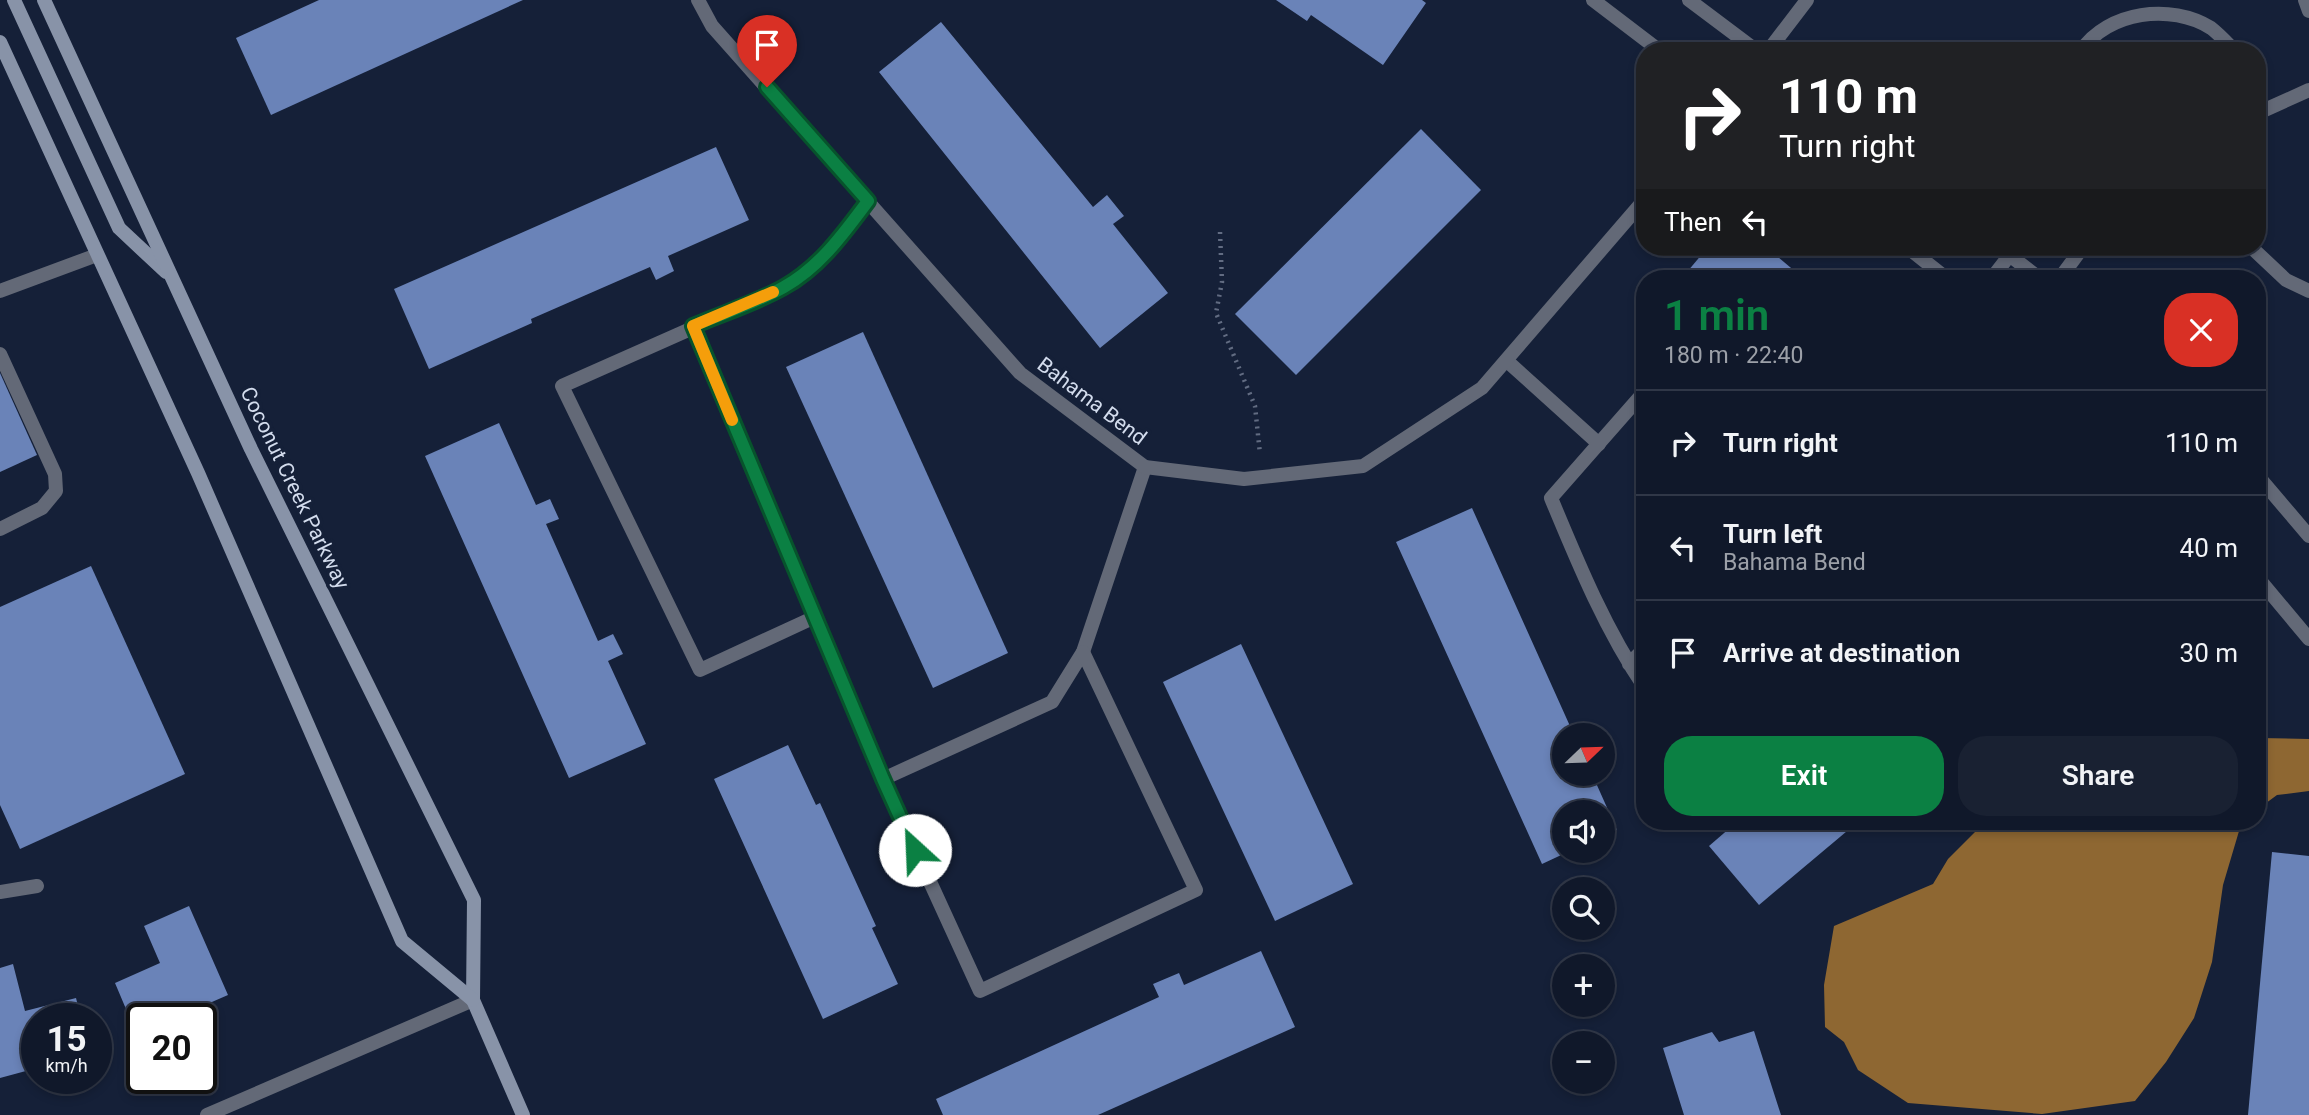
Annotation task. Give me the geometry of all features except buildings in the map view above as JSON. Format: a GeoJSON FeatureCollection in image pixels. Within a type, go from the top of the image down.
{"type":"FeatureCollection","features":[{"type":"Feature","properties":{"kind":"main road"},"geometry":{"type":"LineString","coordinates":[[15,0],[119,228],[173,278]]}},
{"type":"Feature","properties":{"kind":"main road","name":"Coconut Creek Parkway"},"geometry":{"type":"LineString","coordinates":[[44,0],[251,449],[474,900],[474,1000],[523,1115]]}},
{"type":"Feature","properties":{"kind":"main road","name":"Coconut Creek Parkway"},"geometry":{"type":"LineString","coordinates":[[0,43],[198,473],[402,941],[474,1000]]}},
{"type":"Feature","properties":{"kind":"street","name":"Bahama Bend"},"geometry":{"type":"LineString","coordinates":[[698,0],[712,26],[1020,373],[1145,467],[1244,480],[1363,466],[1482,388],[1636,210]]}},
{"type":"Feature","properties":{"kind":"street"},"geometry":{"type":"LineString","coordinates":[[1593,0],[1648,42]]}},
{"type":"Feature","properties":{"kind":"street"},"geometry":{"type":"LineString","coordinates":[[1689,0],[1744,42]]}},
{"type":"Feature","properties":{"kind":"street"},"geometry":{"type":"LineString","coordinates":[[1775,42],[1807,0]]}},
{"type":"Feature","properties":{"kind":"street"},"geometry":{"type":"LineString","coordinates":[[2305,0],[2309,11]]}},
{"type":"Feature","properties":{"kind":"street"},"geometry":{"type":"LineString","coordinates":[[2087,42],[2114,23],[2146,14],[2179,16],[2211,29],[2225,42]]}},
{"type":"Feature","properties":{"kind":"street"},"geometry":{"type":"LineString","coordinates":[[2266,109],[2309,90]]}},
{"type":"Feature","properties":{"kind":"street"},"geometry":{"type":"LineString","coordinates":[[815,618],[700,670],[562,386],[785,287],[816,263],[839,240],[868,201]]}},
{"type":"Feature","properties":{"kind":"street"},"geometry":{"type":"LineString","coordinates":[[0,291],[97,255]]}},
{"type":"Feature","properties":{"kind":"street"},"geometry":{"type":"LineString","coordinates":[[1918,256],[1936,270]]}},
{"type":"Feature","properties":{"kind":"street"},"geometry":{"type":"LineString","coordinates":[[2015,256],[2030,270]]}},
{"type":"Feature","properties":{"kind":"street"},"geometry":{"type":"LineString","coordinates":[[2261,256],[2286,280],[2309,290]]}},
{"type":"Feature","properties":{"kind":"street"},"geometry":{"type":"LineString","coordinates":[[693,326],[883,779],[980,991],[1196,890],[1083,652]]}},
{"type":"Feature","properties":{"kind":"street"},"geometry":{"type":"LineString","coordinates":[[0,354],[55,474],[55,491],[42,508],[0,529]]}},
{"type":"Feature","properties":{"kind":"street"},"geometry":{"type":"LineString","coordinates":[[1507,361],[1599,444]]}},
{"type":"Feature","properties":{"kind":"street"},"geometry":{"type":"LineString","coordinates":[[1636,401],[1551,498],[1587,583],[1636,674]]}},
{"type":"Feature","properties":{"kind":"street"},"geometry":{"type":"LineString","coordinates":[[883,779],[1052,702],[1083,652],[1145,467]]}},
{"type":"Feature","properties":{"kind":"street"},"geometry":{"type":"LineString","coordinates":[[2266,485],[2309,536]]}},
{"type":"Feature","properties":{"kind":"street"},"geometry":{"type":"LineString","coordinates":[[2266,588],[2309,639]]}},
{"type":"Feature","properties":{"kind":"street"},"geometry":{"type":"LineString","coordinates":[[1629,664],[1636,657]]}},
{"type":"Feature","properties":{"kind":"street"},"geometry":{"type":"LineString","coordinates":[[0,892],[37,886]]}},
{"type":"Feature","properties":{"kind":"street"},"geometry":{"type":"LineString","coordinates":[[207,1115],[474,1000]]}},
{"type":"Feature","properties":{"kind":"path"},"geometry":{"type":"LineString","coordinates":[[1220,232],[1222,282],[1216,313],[1255,406],[1261,462]]}},
{"type":"Feature","properties":{"kind":"shaded area"},"geometry":{"type":"Polygon","coordinates":[[[2266,738],[2309,739],[2309,791],[2277,795],[2266,803],[2266,738]]]}},
{"type":"Feature","properties":{"kind":"shaded area"},"geometry":{"type":"Polygon","coordinates":[[[1977,830],[2239,830],[2223,885],[2212,962],[2194,1018],[2166,1062],[2135,1101],[2042,1114],[1908,1103],[1858,1070],[1844,1042],[1825,1027],[1824,985],[1834,926],[1933,884],[1948,859],[1977,830]]]}},
{"type":"Feature","properties":{"kind":"slow traffic"},"geometry":{"type":"LineString","coordinates":[[732,420],[693,326],[773,292]]}},
{"type":"Feature","properties":{"kind":"route"},"geometry":{"type":"LineString","coordinates":[[767,87],[868,201],[839,240],[816,263],[785,287],[693,326],[915,850]]}}]}
